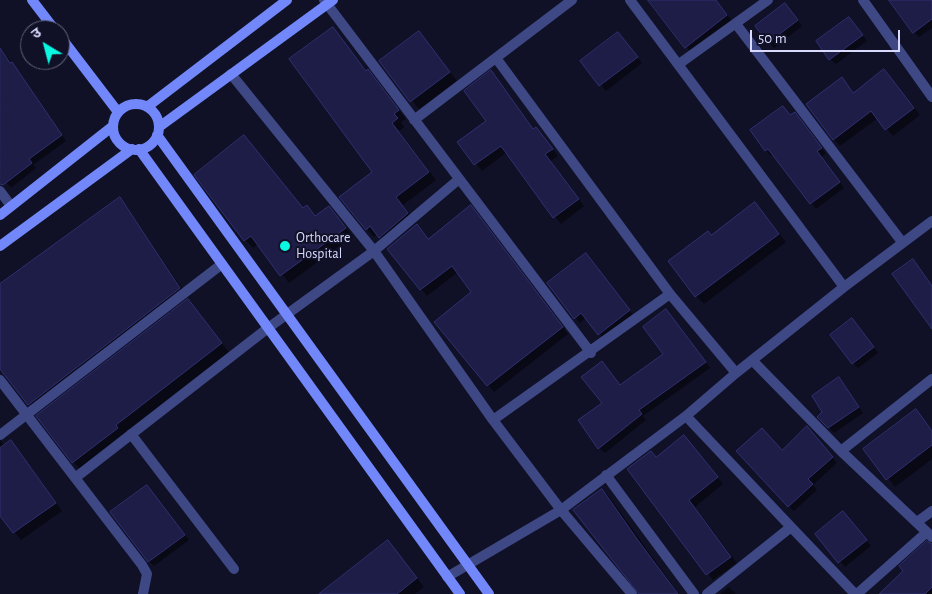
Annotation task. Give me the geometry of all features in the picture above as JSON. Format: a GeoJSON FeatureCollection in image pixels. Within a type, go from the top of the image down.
{"type":"FeatureCollection","features":[{"type":"Feature","properties":{"kind":"street"},"geometry":{"type":"LineString","coordinates":[[32,0],[47,20]]}},
{"type":"Feature","properties":{"kind":"street"},"geometry":{"type":"LineString","coordinates":[[148,107],[286,0]]}},
{"type":"Feature","properties":{"kind":"street"},"geometry":{"type":"LineString","coordinates":[[414,120],[572,0]]}},
{"type":"Feature","properties":{"kind":"street"},"geometry":{"type":"LineString","coordinates":[[630,0],[844,287]]}},
{"type":"Feature","properties":{"kind":"street"},"geometry":{"type":"LineString","coordinates":[[679,64],[768,0]]}},
{"type":"Feature","properties":{"kind":"street"},"geometry":{"type":"LineString","coordinates":[[864,0],[932,98]]}},
{"type":"Feature","properties":{"kind":"street"},"geometry":{"type":"LineString","coordinates":[[0,246],[136,149],[153,141],[158,131],[328,1],[458,180],[591,352]]}},
{"type":"Feature","properties":{"kind":"street"},"geometry":{"type":"LineString","coordinates":[[736,24],[902,242]]}},
{"type":"Feature","properties":{"kind":"street"},"geometry":{"type":"LineString","coordinates":[[70,49],[118,112]]}},
{"type":"Feature","properties":{"kind":"street"},"geometry":{"type":"LineString","coordinates":[[496,58],[670,294],[736,374]]}},
{"type":"Feature","properties":{"kind":"street"},"geometry":{"type":"LineString","coordinates":[[231,74],[374,251],[493,420],[561,510],[632,594]]}},
{"type":"Feature","properties":{"kind":"street"},"geometry":{"type":"LineString","coordinates":[[0,215],[113,126],[118,112],[132,104],[148,107],[154,112],[158,131],[286,315],[489,594]]}},
{"type":"Feature","properties":{"kind":"street"},"geometry":{"type":"LineString","coordinates":[[113,126],[118,141],[136,149],[222,264],[460,594]]}},
{"type":"Feature","properties":{"kind":"street"},"geometry":{"type":"LineString","coordinates":[[75,478],[268,328],[374,251],[458,180]]}},
{"type":"Feature","properties":{"kind":"street"},"geometry":{"type":"LineString","coordinates":[[0,191],[12,206]]}},
{"type":"Feature","properties":{"kind":"street"},"geometry":{"type":"LineString","coordinates":[[447,577],[561,510],[686,416],[844,287],[932,221]]}},
{"type":"Feature","properties":{"kind":"street"},"geometry":{"type":"LineString","coordinates":[[0,436],[222,264]]}},
{"type":"Feature","properties":{"kind":"street"},"geometry":{"type":"LineString","coordinates":[[493,420],[670,294]]}},
{"type":"Feature","properties":{"kind":"street"},"geometry":{"type":"LineString","coordinates":[[686,416],[856,594],[929,535],[841,451],[753,361]]}},
{"type":"Feature","properties":{"kind":"street"},"geometry":{"type":"LineString","coordinates":[[841,451],[932,379]]}},
{"type":"Feature","properties":{"kind":"street"},"geometry":{"type":"LineString","coordinates":[[0,380],[142,565],[147,574],[143,594]]}},
{"type":"Feature","properties":{"kind":"street"},"geometry":{"type":"LineString","coordinates":[[131,434],[234,569]]}},
{"type":"Feature","properties":{"kind":"street"},"geometry":{"type":"LineString","coordinates":[[606,475],[694,594]]}},
{"type":"Feature","properties":{"kind":"street"},"geometry":{"type":"LineString","coordinates":[[917,522],[932,511]]}},
{"type":"Feature","properties":{"kind":"street"},"geometry":{"type":"LineString","coordinates":[[707,594],[790,527]]}},
{"type":"Feature","properties":{"kind":"building"},"geometry":{"type":"Polygon","coordinates":[[[648,0],[716,0],[727,15],[685,48],[648,0]]]}},
{"type":"Feature","properties":{"kind":"building"},"geometry":{"type":"Polygon","coordinates":[[[889,0],[932,0],[932,19],[913,33],[889,0]]]}},
{"type":"Feature","properties":{"kind":"building"},"geometry":{"type":"Polygon","coordinates":[[[785,3],[798,20],[768,43],[755,26],[785,3]]]}},
{"type":"Feature","properties":{"kind":"building"},"geometry":{"type":"Polygon","coordinates":[[[849,17],[863,35],[829,60],[816,41],[849,17]]]}},
{"type":"Feature","properties":{"kind":"building"},"geometry":{"type":"Polygon","coordinates":[[[333,27],[366,71],[368,69],[399,110],[394,114],[398,118],[392,123],[429,172],[396,197],[408,213],[379,238],[370,226],[366,230],[339,197],[372,172],[289,59],[333,27]]]}},
{"type":"Feature","properties":{"kind":"building"},"geometry":{"type":"Polygon","coordinates":[[[419,31],[450,72],[410,102],[379,61],[419,31]]]}},
{"type":"Feature","properties":{"kind":"building"},"geometry":{"type":"Polygon","coordinates":[[[618,32],[638,57],[599,86],[580,61],[618,32]]]}},
{"type":"Feature","properties":{"kind":"building"},"geometry":{"type":"Polygon","coordinates":[[[0,48],[10,63],[12,62],[62,135],[29,159],[32,163],[3,185],[0,184],[0,48]]]}},
{"type":"Feature","properties":{"kind":"building"},"geometry":{"type":"Polygon","coordinates":[[[884,69],[914,108],[885,130],[871,111],[833,140],[806,104],[842,77],[853,93],[884,69]]]}},
{"type":"Feature","properties":{"kind":"building"},"geometry":{"type":"Polygon","coordinates":[[[491,70],[533,129],[536,127],[553,149],[545,154],[579,199],[553,218],[501,146],[474,165],[457,142],[486,121],[464,91],[491,70]]]}},
{"type":"Feature","properties":{"kind":"building"},"geometry":{"type":"Polygon","coordinates":[[[783,106],[790,115],[795,112],[822,148],[817,151],[840,182],[810,204],[768,149],[765,151],[750,130],[783,106]]]}},
{"type":"Feature","properties":{"kind":"building"},"geometry":{"type":"Polygon","coordinates":[[[244,135],[303,208],[307,205],[315,216],[329,206],[346,228],[280,276],[251,236],[244,241],[194,175],[244,135]]]}},
{"type":"Feature","properties":{"kind":"building"},"geometry":{"type":"Polygon","coordinates":[[[120,197],[180,288],[28,405],[0,369],[0,284],[120,197]]]}},
{"type":"Feature","properties":{"kind":"building"},"geometry":{"type":"Polygon","coordinates":[[[755,202],[779,234],[695,297],[668,261],[708,231],[711,235],[755,202]]]}},
{"type":"Feature","properties":{"kind":"building"},"geometry":{"type":"Polygon","coordinates":[[[471,205],[563,327],[487,386],[434,322],[471,292],[452,266],[420,290],[387,249],[417,224],[428,239],[471,205]]]}},
{"type":"Feature","properties":{"kind":"building"},"geometry":{"type":"Polygon","coordinates":[[[586,253],[630,310],[598,335],[581,313],[574,319],[547,283],[586,253]]]}},
{"type":"Feature","properties":{"kind":"building"},"geometry":{"type":"Polygon","coordinates":[[[913,259],[932,286],[932,329],[892,274],[913,259]]]}},
{"type":"Feature","properties":{"kind":"building"},"geometry":{"type":"Polygon","coordinates":[[[188,299],[222,343],[116,425],[118,428],[72,463],[36,416],[188,299]]]}},
{"type":"Feature","properties":{"kind":"building"},"geometry":{"type":"Polygon","coordinates":[[[666,309],[706,362],[639,410],[642,414],[598,449],[578,420],[602,403],[581,377],[602,361],[620,385],[663,354],[643,327],[666,309]]]}},
{"type":"Feature","properties":{"kind":"building"},"geometry":{"type":"Polygon","coordinates":[[[852,318],[874,347],[852,364],[830,335],[852,318]]]}},
{"type":"Feature","properties":{"kind":"building"},"geometry":{"type":"Polygon","coordinates":[[[839,377],[859,407],[828,428],[817,417],[822,412],[812,396],[839,377]]]}},
{"type":"Feature","properties":{"kind":"building"},"geometry":{"type":"Polygon","coordinates":[[[916,409],[932,431],[932,445],[886,480],[863,449],[916,409]]]}},
{"type":"Feature","properties":{"kind":"building"},"geometry":{"type":"Polygon","coordinates":[[[807,426],[833,457],[808,479],[813,484],[788,507],[736,451],[762,428],[782,450],[807,426]]]}},
{"type":"Feature","properties":{"kind":"building"},"geometry":{"type":"Polygon","coordinates":[[[684,435],[718,477],[689,500],[731,557],[706,575],[627,469],[651,451],[656,457],[684,435]]]}},
{"type":"Feature","properties":{"kind":"building"},"geometry":{"type":"Polygon","coordinates":[[[11,440],[56,503],[13,533],[0,516],[0,448],[11,440]]]}},
{"type":"Feature","properties":{"kind":"building"},"geometry":{"type":"Polygon","coordinates":[[[147,485],[185,535],[148,562],[110,512],[147,485]]]}},
{"type":"Feature","properties":{"kind":"building"},"geometry":{"type":"Polygon","coordinates":[[[602,489],[678,594],[639,594],[573,510],[602,489]]]}},
{"type":"Feature","properties":{"kind":"building"},"geometry":{"type":"Polygon","coordinates":[[[843,511],[867,540],[838,563],[815,534],[843,511]]]}},
{"type":"Feature","properties":{"kind":"building"},"geometry":{"type":"Polygon","coordinates":[[[388,540],[417,578],[397,594],[319,594],[388,540]]]}},
{"type":"Feature","properties":{"kind":"building"},"geometry":{"type":"Polygon","coordinates":[[[927,541],[932,544],[932,587],[925,594],[879,594],[903,571],[899,566],[927,541]]]}},
{"type":"Feature","properties":{"kind":"place","name":"Orthocare Hospital"},"geometry":{"type":"Point","coordinates":[285,246]}}]}
